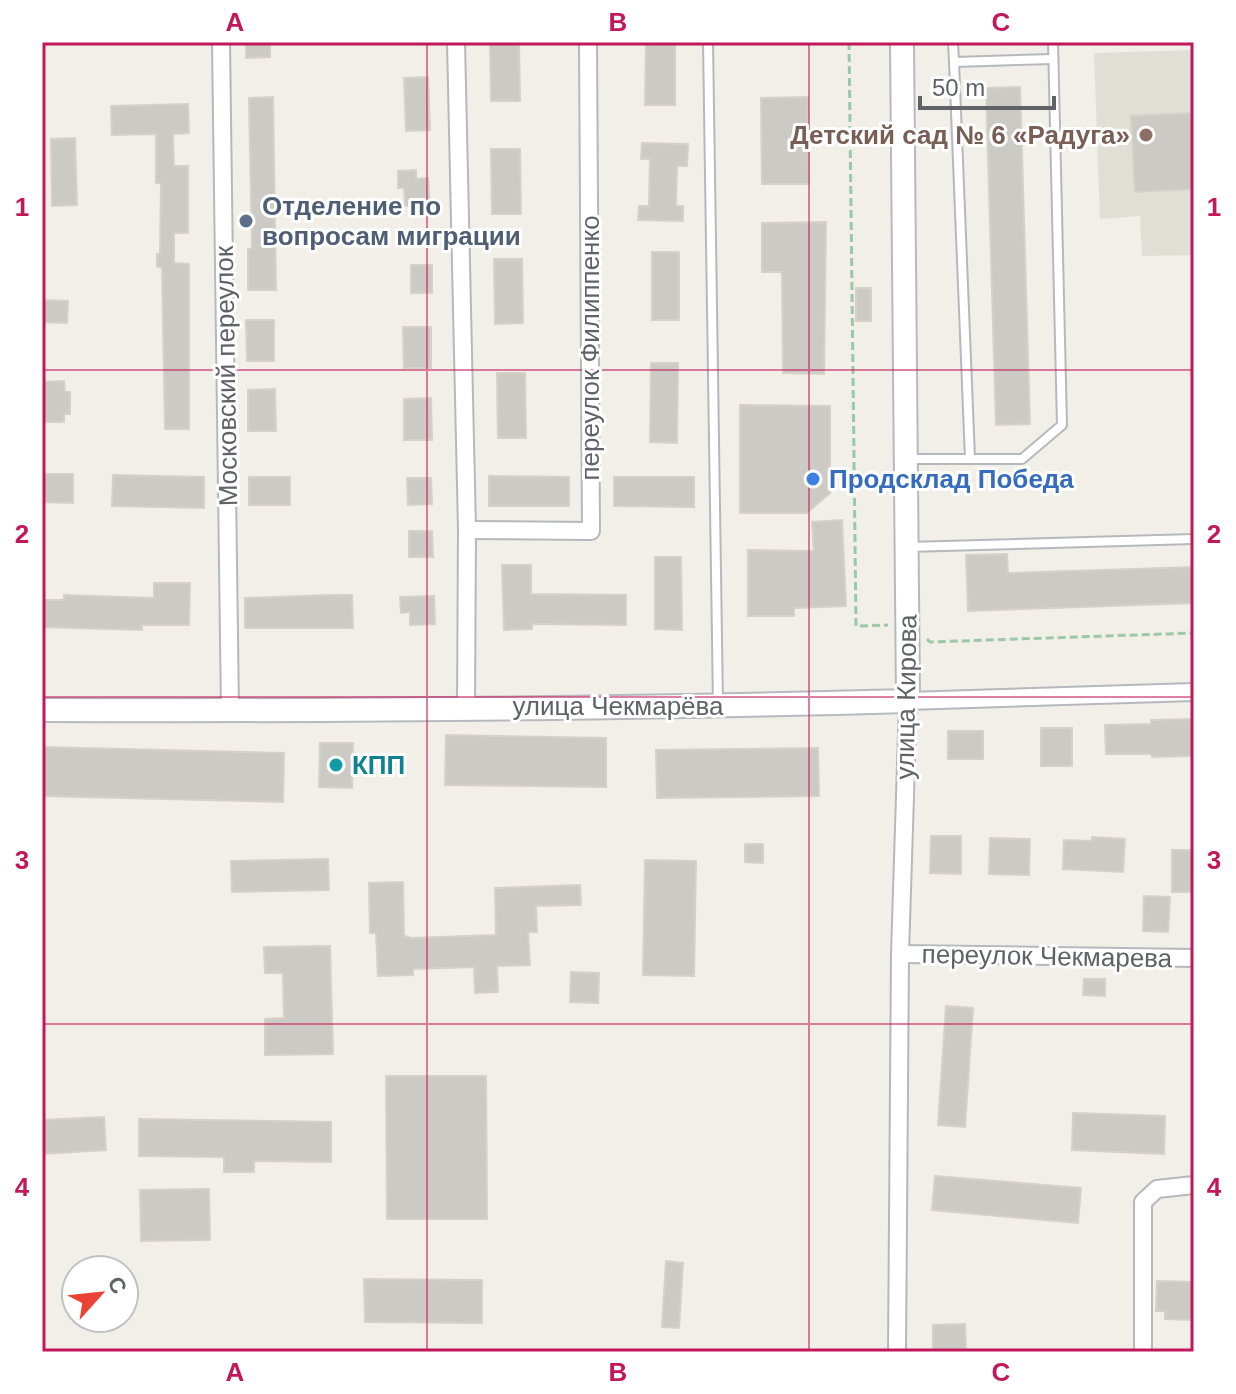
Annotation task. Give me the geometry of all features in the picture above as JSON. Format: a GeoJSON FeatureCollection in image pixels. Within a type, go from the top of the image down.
{"type":"FeatureCollection","features":[{"type":"Feature","properties":{"kind":"street","name":"Московский переулок"},"geometry":{"type":"LineString","coordinates":[[221,42],[230,711]]}},
{"type":"Feature","properties":{"kind":"street"},"geometry":{"type":"LineString","coordinates":[[456,42],[467,530],[466,708]]}},
{"type":"Feature","properties":{"kind":"street","name":"переулок Филиппенко"},"geometry":{"type":"LineString","coordinates":[[467,530],[591,531],[588,42]]}},
{"type":"Feature","properties":{"kind":"street","name":"улица Кирова"},"geometry":{"type":"LineString","coordinates":[[897,1352],[900,954],[908,701],[902,42]]}},
{"type":"Feature","properties":{"kind":"street","name":"улица Чекмарёва"},"geometry":{"type":"LineString","coordinates":[[42,710],[718,706],[1194,692]]}},
{"type":"Feature","properties":{"kind":"street","name":"переулок Чекмарева"},"geometry":{"type":"LineString","coordinates":[[900,954],[1194,958]]}},
{"type":"Feature","properties":{"kind":"street"},"geometry":{"type":"LineString","coordinates":[[1143,1352],[1143,1202],[1157,1189],[1194,1185]]}},
{"type":"Feature","properties":{"kind":"lane"},"geometry":{"type":"LineString","coordinates":[[708,42],[718,706]]}},
{"type":"Feature","properties":{"kind":"lane"},"geometry":{"type":"LineString","coordinates":[[953,42],[970,459]]}},
{"type":"Feature","properties":{"kind":"lane"},"geometry":{"type":"LineString","coordinates":[[906,459],[1022,459],[1062,425],[1053,42]]}},
{"type":"Feature","properties":{"kind":"lane"},"geometry":{"type":"LineString","coordinates":[[954,62],[1053,59]]}},
{"type":"Feature","properties":{"kind":"lane"},"geometry":{"type":"LineString","coordinates":[[906,547],[1194,539]]}},
{"type":"Feature","properties":{"kind":"shaded area","name":"Детский сад № 6 «Радуга»"},"geometry":{"type":"Polygon","coordinates":[[[1194,50],[1194,255],[1142,256],[1140,216],[1100,219],[1094,53],[1194,50]]]}},
{"type":"Feature","properties":{"kind":"building"},"geometry":{"type":"Polygon","coordinates":[[[246,42],[270,42],[270,57],[246,58],[246,42]]]}},
{"type":"Feature","properties":{"kind":"building"},"geometry":{"type":"Polygon","coordinates":[[[490,42],[519,42],[520,101],[491,101],[490,42]]]}},
{"type":"Feature","properties":{"kind":"building"},"geometry":{"type":"Polygon","coordinates":[[[646,42],[675,42],[675,105],[645,105],[646,42]]]}},
{"type":"Feature","properties":{"kind":"building"},"geometry":{"type":"Polygon","coordinates":[[[428,77],[430,130],[406,131],[404,78],[428,77]]]}},
{"type":"Feature","properties":{"kind":"building"},"geometry":{"type":"Polygon","coordinates":[[[1020,87],[1030,424],[996,425],[986,88],[1020,87]]]}},
{"type":"Feature","properties":{"kind":"building"},"geometry":{"type":"Polygon","coordinates":[[[273,97],[276,290],[248,290],[248,249],[252,249],[249,98],[273,97]]]}},
{"type":"Feature","properties":{"kind":"building"},"geometry":{"type":"Polygon","coordinates":[[[808,97],[809,184],[762,184],[761,98],[808,97]]]}},
{"type":"Feature","properties":{"kind":"building"},"geometry":{"type":"Polygon","coordinates":[[[188,104],[189,133],[173,134],[174,166],[188,166],[188,233],[174,233],[174,263],[189,264],[189,429],[165,429],[162,268],[157,266],[157,254],[160,254],[161,183],[156,183],[156,134],[112,135],[111,106],[188,104]]]}},
{"type":"Feature","properties":{"kind":"building"},"geometry":{"type":"Polygon","coordinates":[[[1194,113],[1194,189],[1135,192],[1131,116],[1194,113]]]}},
{"type":"Feature","properties":{"kind":"building"},"geometry":{"type":"Polygon","coordinates":[[[75,138],[77,205],[52,206],[51,139],[75,138]]]}},
{"type":"Feature","properties":{"kind":"building"},"geometry":{"type":"Polygon","coordinates":[[[642,143],[688,144],[687,166],[677,166],[676,206],[683,206],[683,221],[638,220],[639,206],[649,206],[650,159],[641,159],[642,143]]]}},
{"type":"Feature","properties":{"kind":"building"},"geometry":{"type":"Polygon","coordinates":[[[491,149],[520,149],[521,214],[492,214],[491,149]]]}},
{"type":"Feature","properties":{"kind":"building"},"geometry":{"type":"Polygon","coordinates":[[[416,170],[416,179],[428,178],[430,206],[405,206],[404,188],[398,188],[398,171],[416,170]]]}},
{"type":"Feature","properties":{"kind":"building"},"geometry":{"type":"Polygon","coordinates":[[[826,222],[824,374],[783,373],[782,272],[762,272],[762,223],[826,222]]]}},
{"type":"Feature","properties":{"kind":"building"},"geometry":{"type":"Polygon","coordinates":[[[652,252],[679,252],[679,320],[652,320],[652,252]]]}},
{"type":"Feature","properties":{"kind":"building"},"geometry":{"type":"Polygon","coordinates":[[[494,259],[522,259],[523,323],[495,324],[494,259]]]}},
{"type":"Feature","properties":{"kind":"building"},"geometry":{"type":"Polygon","coordinates":[[[411,265],[432,265],[432,293],[411,293],[411,265]]]}},
{"type":"Feature","properties":{"kind":"building"},"geometry":{"type":"Polygon","coordinates":[[[856,288],[871,288],[871,321],[856,321],[856,288]]]}},
{"type":"Feature","properties":{"kind":"building"},"geometry":{"type":"Polygon","coordinates":[[[43,300],[68,301],[67,323],[42,322],[43,300]]]}},
{"type":"Feature","properties":{"kind":"building"},"geometry":{"type":"Polygon","coordinates":[[[246,320],[274,320],[274,361],[247,361],[246,320]]]}},
{"type":"Feature","properties":{"kind":"building"},"geometry":{"type":"Polygon","coordinates":[[[403,327],[431,327],[431,368],[404,368],[403,327]]]}},
{"type":"Feature","properties":{"kind":"building"},"geometry":{"type":"Polygon","coordinates":[[[651,363],[678,363],[677,443],[650,442],[651,363]]]}},
{"type":"Feature","properties":{"kind":"building"},"geometry":{"type":"Polygon","coordinates":[[[497,373],[525,373],[526,438],[498,438],[497,373]]]}},
{"type":"Feature","properties":{"kind":"building"},"geometry":{"type":"Polygon","coordinates":[[[64,381],[65,392],[70,392],[70,414],[64,414],[64,422],[42,422],[42,382],[64,381]]]}},
{"type":"Feature","properties":{"kind":"building"},"geometry":{"type":"Polygon","coordinates":[[[275,389],[276,431],[248,431],[248,390],[275,389]]]}},
{"type":"Feature","properties":{"kind":"building"},"geometry":{"type":"Polygon","coordinates":[[[431,398],[432,440],[404,440],[404,399],[431,398]]]}},
{"type":"Feature","properties":{"kind":"building"},"geometry":{"type":"Polygon","coordinates":[[[740,405],[830,406],[830,493],[807,513],[740,513],[740,405]]]}},
{"type":"Feature","properties":{"kind":"building"},"geometry":{"type":"Polygon","coordinates":[[[42,474],[73,474],[73,503],[42,502],[42,474]]]}},
{"type":"Feature","properties":{"kind":"building"},"geometry":{"type":"Polygon","coordinates":[[[113,475],[204,477],[204,508],[112,506],[113,475]]]}},
{"type":"Feature","properties":{"kind":"building"},"geometry":{"type":"Polygon","coordinates":[[[489,476],[569,477],[569,506],[489,506],[489,476]]]}},
{"type":"Feature","properties":{"kind":"building"},"geometry":{"type":"Polygon","coordinates":[[[249,477],[290,477],[290,505],[249,505],[249,477]]]}},
{"type":"Feature","properties":{"kind":"building"},"geometry":{"type":"Polygon","coordinates":[[[614,477],[694,477],[694,507],[614,506],[614,477]]]}},
{"type":"Feature","properties":{"kind":"building"},"geometry":{"type":"Polygon","coordinates":[[[407,478],[431,478],[432,504],[408,505],[407,478]]]}},
{"type":"Feature","properties":{"kind":"building"},"geometry":{"type":"Polygon","coordinates":[[[842,520],[846,606],[794,608],[794,616],[748,616],[748,550],[814,551],[812,522],[842,520]]]}},
{"type":"Feature","properties":{"kind":"building"},"geometry":{"type":"Polygon","coordinates":[[[409,531],[432,531],[433,557],[409,557],[409,531]]]}},
{"type":"Feature","properties":{"kind":"building"},"geometry":{"type":"Polygon","coordinates":[[[1007,554],[1008,573],[1194,567],[1194,603],[968,611],[966,555],[1007,554]]]}},
{"type":"Feature","properties":{"kind":"building"},"geometry":{"type":"Polygon","coordinates":[[[655,557],[681,557],[682,630],[655,629],[655,557]]]}},
{"type":"Feature","properties":{"kind":"building"},"geometry":{"type":"Polygon","coordinates":[[[502,565],[531,565],[531,594],[626,595],[626,625],[532,624],[532,629],[504,630],[502,565]]]}},
{"type":"Feature","properties":{"kind":"building"},"geometry":{"type":"Polygon","coordinates":[[[154,583],[190,583],[189,625],[142,625],[142,630],[42,627],[42,600],[64,600],[64,595],[154,598],[154,583]]]}},
{"type":"Feature","properties":{"kind":"building"},"geometry":{"type":"Polygon","coordinates":[[[352,595],[353,628],[245,628],[245,598],[352,595]]]}},
{"type":"Feature","properties":{"kind":"building"},"geometry":{"type":"Polygon","coordinates":[[[434,596],[435,624],[410,625],[410,612],[401,613],[400,597],[434,596]]]}},
{"type":"Feature","properties":{"kind":"building"},"geometry":{"type":"Polygon","coordinates":[[[1194,719],[1194,756],[1106,754],[1105,725],[1194,719]]]}},
{"type":"Feature","properties":{"kind":"building"},"geometry":{"type":"Polygon","coordinates":[[[1041,728],[1072,728],[1072,766],[1041,766],[1041,728]]]}},
{"type":"Feature","properties":{"kind":"building"},"geometry":{"type":"Polygon","coordinates":[[[948,731],[983,731],[983,759],[948,759],[948,731]]]}},
{"type":"Feature","properties":{"kind":"building"},"geometry":{"type":"Polygon","coordinates":[[[446,735],[606,738],[606,787],[445,785],[446,735]]]}},
{"type":"Feature","properties":{"kind":"building","name":"КПП"},"geometry":{"type":"Polygon","coordinates":[[[320,743],[353,743],[352,788],[319,787],[320,743]]]}},
{"type":"Feature","properties":{"kind":"building"},"geometry":{"type":"Polygon","coordinates":[[[42,747],[284,753],[283,802],[42,796],[42,747]]]}},
{"type":"Feature","properties":{"kind":"building"},"geometry":{"type":"Polygon","coordinates":[[[818,748],[819,796],[657,798],[656,750],[818,748]]]}},
{"type":"Feature","properties":{"kind":"building"},"geometry":{"type":"Polygon","coordinates":[[[931,836],[961,836],[961,874],[930,873],[931,836]]]}},
{"type":"Feature","properties":{"kind":"building"},"geometry":{"type":"Polygon","coordinates":[[[1092,837],[1125,839],[1123,872],[1063,869],[1064,840],[1092,841],[1092,837]]]}},
{"type":"Feature","properties":{"kind":"building"},"geometry":{"type":"Polygon","coordinates":[[[990,838],[1030,839],[1029,875],[989,874],[990,838]]]}},
{"type":"Feature","properties":{"kind":"building"},"geometry":{"type":"Polygon","coordinates":[[[745,844],[763,844],[763,863],[745,862],[745,844]]]}},
{"type":"Feature","properties":{"kind":"building"},"geometry":{"type":"Polygon","coordinates":[[[1172,850],[1194,850],[1191,892],[1172,892],[1172,850]]]}},
{"type":"Feature","properties":{"kind":"building"},"geometry":{"type":"Polygon","coordinates":[[[328,859],[329,890],[232,892],[231,861],[328,859]]]}},
{"type":"Feature","properties":{"kind":"building"},"geometry":{"type":"Polygon","coordinates":[[[645,860],[696,861],[694,976],[643,975],[645,860]]]}},
{"type":"Feature","properties":{"kind":"building"},"geometry":{"type":"Polygon","coordinates":[[[403,882],[404,936],[412,938],[496,935],[495,888],[580,885],[581,905],[536,906],[537,932],[528,932],[530,965],[497,966],[498,992],[475,993],[474,967],[413,969],[413,975],[378,976],[376,933],[370,933],[369,883],[403,882]]]}},
{"type":"Feature","properties":{"kind":"building"},"geometry":{"type":"Polygon","coordinates":[[[1144,896],[1170,897],[1168,932],[1143,931],[1144,896]]]}},
{"type":"Feature","properties":{"kind":"building"},"geometry":{"type":"Polygon","coordinates":[[[330,946],[333,1054],[265,1055],[265,1019],[284,1018],[283,973],[265,973],[264,947],[330,946]]]}},
{"type":"Feature","properties":{"kind":"building"},"geometry":{"type":"Polygon","coordinates":[[[571,972],[599,973],[598,1003],[570,1002],[571,972]]]}},
{"type":"Feature","properties":{"kind":"building"},"geometry":{"type":"Polygon","coordinates":[[[1084,979],[1105,979],[1105,996],[1083,995],[1084,979]]]}},
{"type":"Feature","properties":{"kind":"building"},"geometry":{"type":"Polygon","coordinates":[[[946,1006],[973,1008],[965,1127],[938,1125],[946,1006]]]}},
{"type":"Feature","properties":{"kind":"building"},"geometry":{"type":"Polygon","coordinates":[[[386,1076],[486,1076],[487,1219],[387,1219],[386,1076]]]}},
{"type":"Feature","properties":{"kind":"building"},"geometry":{"type":"Polygon","coordinates":[[[1073,1113],[1165,1116],[1164,1154],[1072,1150],[1073,1113]]]}},
{"type":"Feature","properties":{"kind":"building"},"geometry":{"type":"Polygon","coordinates":[[[104,1117],[106,1150],[42,1154],[42,1120],[104,1117]]]}},
{"type":"Feature","properties":{"kind":"building"},"geometry":{"type":"Polygon","coordinates":[[[139,1119],[331,1122],[331,1162],[254,1161],[254,1172],[224,1172],[224,1157],[139,1156],[139,1119]]]}},
{"type":"Feature","properties":{"kind":"building"},"geometry":{"type":"Polygon","coordinates":[[[935,1176],[1081,1188],[1078,1223],[932,1210],[935,1176]]]}},
{"type":"Feature","properties":{"kind":"building"},"geometry":{"type":"Polygon","coordinates":[[[209,1189],[210,1240],[141,1241],[140,1190],[209,1189]]]}},
{"type":"Feature","properties":{"kind":"building"},"geometry":{"type":"Polygon","coordinates":[[[666,1261],[683,1263],[679,1328],[662,1327],[666,1261]]]}},
{"type":"Feature","properties":{"kind":"building"},"geometry":{"type":"Polygon","coordinates":[[[364,1279],[482,1280],[482,1323],[365,1322],[364,1279]]]}},
{"type":"Feature","properties":{"kind":"building"},"geometry":{"type":"Polygon","coordinates":[[[1157,1281],[1193,1282],[1194,1320],[1165,1319],[1165,1311],[1156,1311],[1157,1281]]]}},
{"type":"Feature","properties":{"kind":"building"},"geometry":{"type":"Polygon","coordinates":[[[965,1324],[966,1352],[933,1352],[933,1325],[965,1324]]]}},
{"type":"Feature","properties":{"kind":"place","name":"Детский сад № 6 «Радуга»"},"geometry":{"type":"Point","coordinates":[1146,135]}},
{"type":"Feature","properties":{"kind":"place","name":"Отделение по вопросам миграции"},"geometry":{"type":"Point","coordinates":[246,221]}},
{"type":"Feature","properties":{"kind":"place","name":"Продсклад Победа"},"geometry":{"type":"Point","coordinates":[813,479]}},
{"type":"Feature","properties":{"kind":"place","name":"КПП"},"geometry":{"type":"Point","coordinates":[336,765]}}]}
